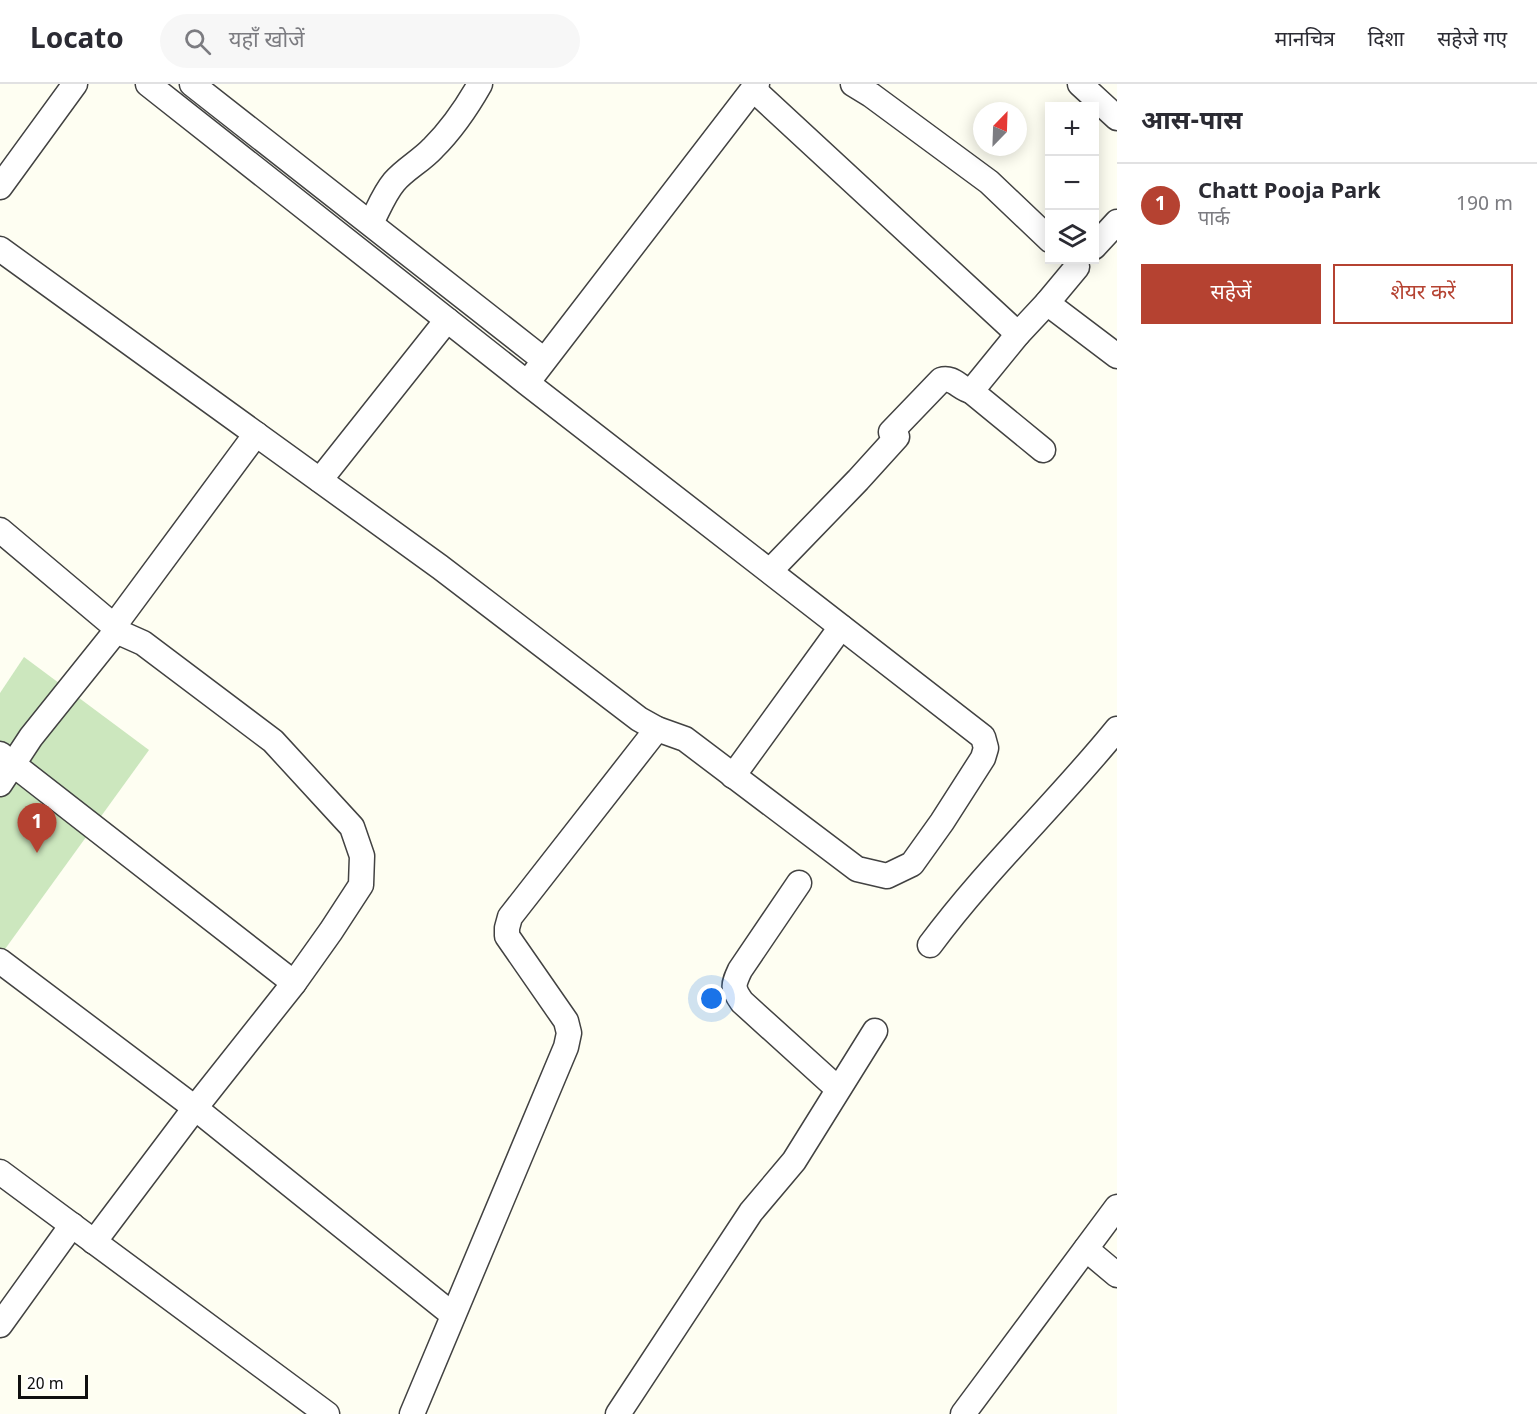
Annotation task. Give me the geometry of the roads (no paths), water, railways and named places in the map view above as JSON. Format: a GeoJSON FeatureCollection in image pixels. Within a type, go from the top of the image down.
{"type":"FeatureCollection","features":[{"type":"Feature","properties":{"kind":"street"},"geometry":{"type":"LineString","coordinates":[[0,187],[75,84]]}},
{"type":"Feature","properties":{"kind":"street"},"geometry":{"type":"LineString","coordinates":[[0,249],[440,567],[639,719],[657,729],[685,739],[857,869],[887,876],[912,864],[983,758],[986,748],[983,737],[527,383],[148,84]]}},
{"type":"Feature","properties":{"kind":"street"},"geometry":{"type":"LineString","coordinates":[[192,84],[544,360]]}},
{"type":"Feature","properties":{"kind":"street"},"geometry":{"type":"LineString","coordinates":[[371,223],[392,185],[402,173],[441,139],[467,108],[480,84]]}},
{"type":"Feature","properties":{"kind":"street"},"geometry":{"type":"LineString","coordinates":[[853,84],[988,182],[1045,235]]}},
{"type":"Feature","properties":{"kind":"street"},"geometry":{"type":"LineString","coordinates":[[1080,84],[1117,118]]}},
{"type":"Feature","properties":{"kind":"street"},"geometry":{"type":"LineString","coordinates":[[527,383],[755,87],[1018,334]]}},
{"type":"Feature","properties":{"kind":"street"},"geometry":{"type":"LineString","coordinates":[[1099,242],[1117,222]]}},
{"type":"Feature","properties":{"kind":"street"},"geometry":{"type":"LineString","coordinates":[[971,391],[1047,303],[1076,264]]}},
{"type":"Feature","properties":{"kind":"street"},"geometry":{"type":"LineString","coordinates":[[1047,303],[1117,356]]}},
{"type":"Feature","properties":{"kind":"street"},"geometry":{"type":"LineString","coordinates":[[320,480],[447,320]]}},
{"type":"Feature","properties":{"kind":"street"},"geometry":{"type":"LineString","coordinates":[[770,571],[858,480],[894,434],[945,378],[971,391],[1043,450]]}},
{"type":"Feature","properties":{"kind":"street"},"geometry":{"type":"LineString","coordinates":[[256,434],[115,629],[4,768],[294,983]]}},
{"type":"Feature","properties":{"kind":"street"},"geometry":{"type":"LineString","coordinates":[[0,530],[115,629],[143,643],[273,741],[352,828],[362,856],[361,885],[294,983],[195,1108],[94,1242]]}},
{"type":"Feature","properties":{"kind":"street"},"geometry":{"type":"LineString","coordinates":[[733,776],[841,627]]}},
{"type":"Feature","properties":{"kind":"street"},"geometry":{"type":"LineString","coordinates":[[412,1414],[566,1047],[568,1033],[566,1021],[507,936],[510,917],[657,729]]}},
{"type":"Feature","properties":{"kind":"street"},"geometry":{"type":"LineString","coordinates":[[930,945],[966,898],[1086,767],[1117,729]]}},
{"type":"Feature","properties":{"kind":"street"},"geometry":{"type":"LineString","coordinates":[[799,883],[740,970],[734,981],[734,990],[742,1002],[838,1089]]}},
{"type":"Feature","properties":{"kind":"street"},"geometry":{"type":"LineString","coordinates":[[0,961],[195,1108],[453,1315]]}},
{"type":"Feature","properties":{"kind":"street"},"geometry":{"type":"LineString","coordinates":[[618,1414],[751,1212],[794,1161],[875,1031]]}},
{"type":"Feature","properties":{"kind":"street"},"geometry":{"type":"LineString","coordinates":[[0,1172],[327,1414]]}},
{"type":"Feature","properties":{"kind":"street"},"geometry":{"type":"LineString","coordinates":[[963,1414],[1117,1207]]}},
{"type":"Feature","properties":{"kind":"street"},"geometry":{"type":"LineString","coordinates":[[0,1325],[72,1225]]}},
{"type":"Feature","properties":{"kind":"street"},"geometry":{"type":"LineString","coordinates":[[1086,1249],[1117,1275]]}},
{"type":"Feature","properties":{"kind":"place","name":"Chatt Pooja Park"},"geometry":{"type":"Point","coordinates":[37,853]}}]}
